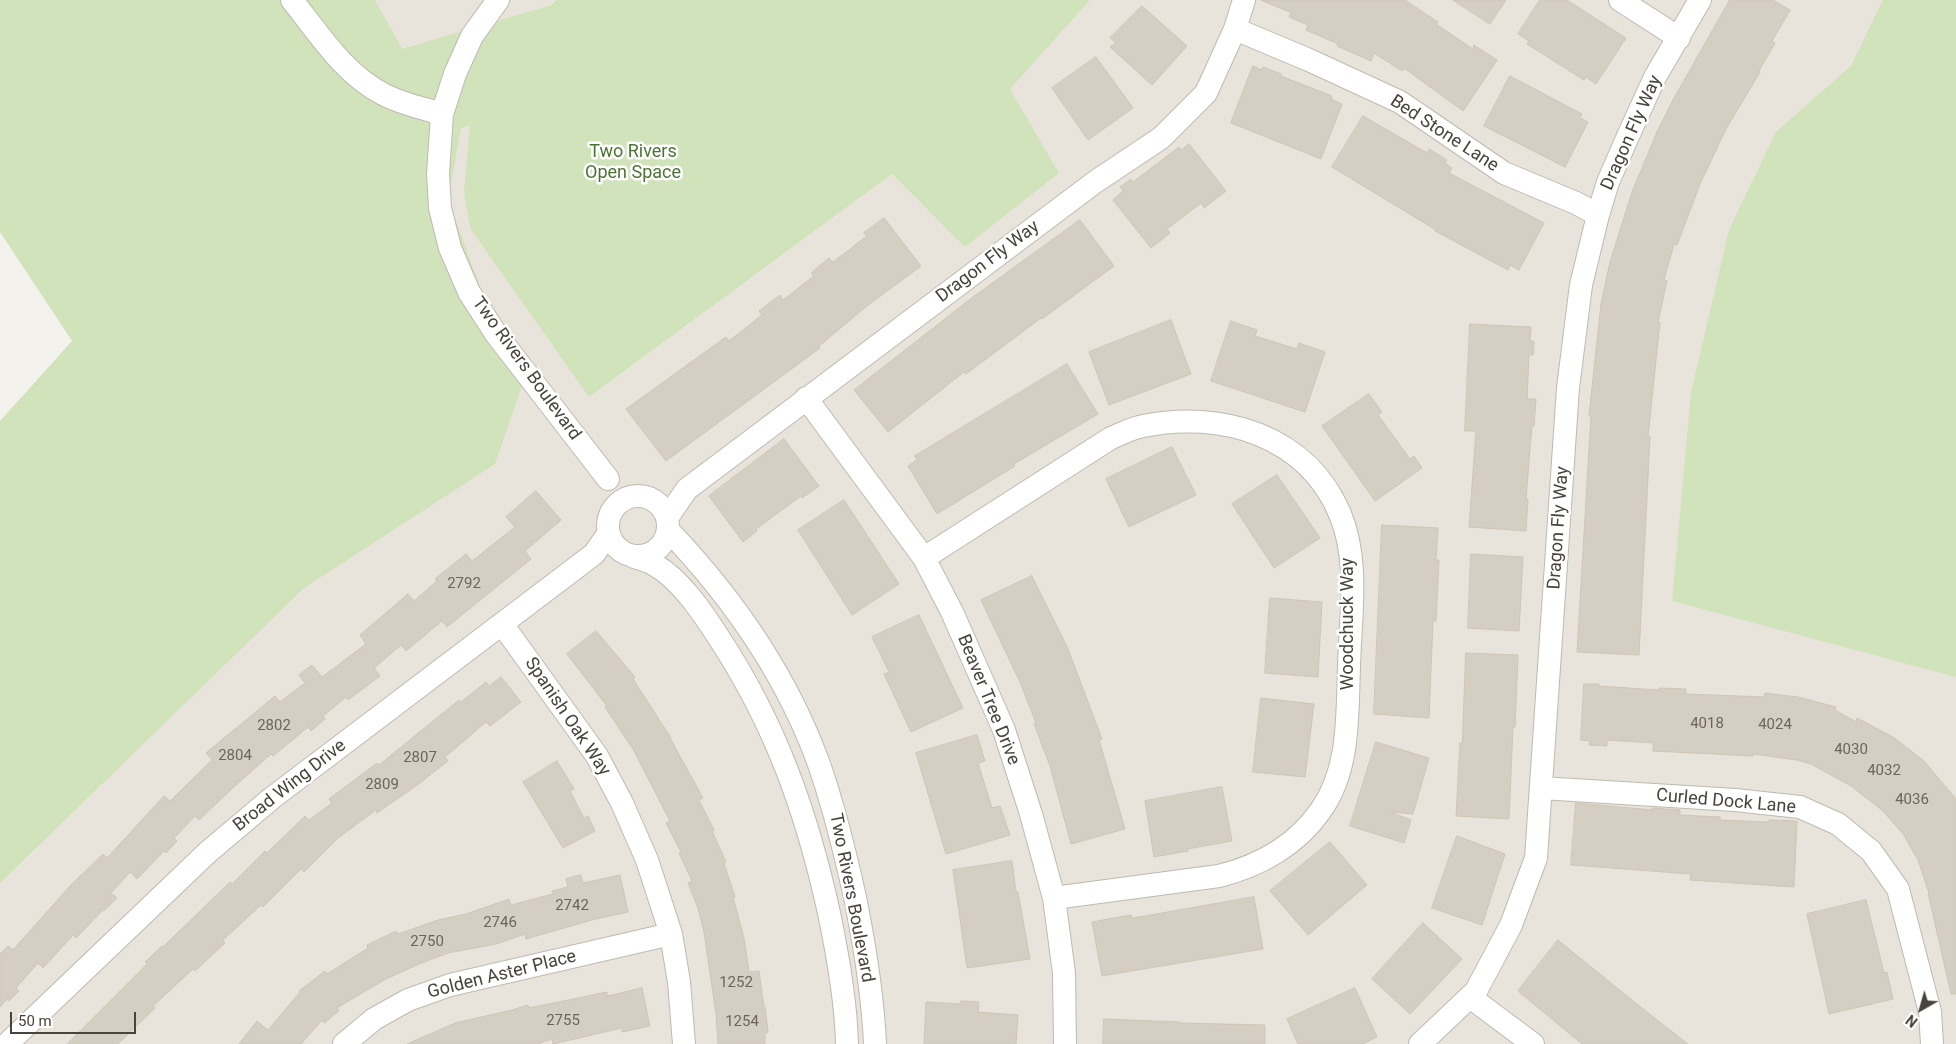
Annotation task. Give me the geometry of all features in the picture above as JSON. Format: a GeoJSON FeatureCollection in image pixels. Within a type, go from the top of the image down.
{"type":"FeatureCollection","features":[{"type":"Feature","properties":{"kind":"street"},"geometry":{"type":"LineString","coordinates":[[292,0],[346,68],[367,85],[385,96],[442,114]]}},
{"type":"Feature","properties":{"kind":"street","name":"Two Rivers Boulevard"},"geometry":{"type":"LineString","coordinates":[[498,0],[472,36],[455,74],[442,114],[438,174],[440,208],[450,248],[469,292],[496,334],[608,479],[647,497],[662,507],[668,524],[732,603],[767,656],[793,704],[819,765],[836,817],[861,928],[869,981],[875,1044]]}},
{"type":"Feature","properties":{"kind":"street","name":"Dragon Fly Way"},"geometry":{"type":"LineString","coordinates":[[668,524],[687,489],[1095,182],[1161,138],[1206,93],[1235,29],[1244,0]]}},
{"type":"Feature","properties":{"kind":"street"},"geometry":{"type":"LineString","coordinates":[[1620,0],[1679,38]]}},
{"type":"Feature","properties":{"kind":"street","name":"Dragon Fly Way"},"geometry":{"type":"LineString","coordinates":[[1420,1044],[1476,991],[1511,925],[1536,858],[1568,388],[1581,285],[1608,182],[1655,77],[1700,0]]}},
{"type":"Feature","properties":{"kind":"street","name":"Bed Stone Lane"},"geometry":{"type":"LineString","coordinates":[[1235,29],[1309,60],[1400,102],[1504,173],[1576,203],[1598,215]]}},
{"type":"Feature","properties":{"kind":"street","name":"Beaver Tree Drive"},"geometry":{"type":"LineString","coordinates":[[806,398],[924,558],[952,612],[1004,730],[1031,814],[1054,898],[1064,973],[1065,1044]]}},
{"type":"Feature","properties":{"kind":"street","name":"Woodchuck Way"},"geometry":{"type":"LineString","coordinates":[[924,558],[1111,438],[1142,426],[1170,423],[1217,422],[1243,428],[1277,442],[1306,464],[1330,496],[1340,514],[1352,570],[1346,737],[1336,784],[1322,810],[1288,844],[1266,859],[1243,870],[1219,876],[1054,898]]}},
{"type":"Feature","properties":{"kind":"street"},"geometry":{"type":"LineString","coordinates":[[608,479],[611,511]]}},
{"type":"Feature","properties":{"kind":"street","name":"Dragon Fly Way"},"geometry":{"type":"LineString","coordinates":[[647,497],[687,489]]}},
{"type":"Feature","properties":{"kind":"street"},"geometry":{"type":"LineString","coordinates":[[628,555],[614,545],[608,534],[607,522],[611,511],[619,502],[629,496],[647,497]]}},
{"type":"Feature","properties":{"kind":"street"},"geometry":{"type":"LineString","coordinates":[[594,554],[646,556],[657,550],[665,541],[668,524]]}},
{"type":"Feature","properties":{"kind":"street","name":"Broad Wing Drive"},"geometry":{"type":"LineString","coordinates":[[7,1044],[208,852],[272,798],[594,554],[608,534]]}},
{"type":"Feature","properties":{"kind":"street","name":"Two Rivers Boulevard"},"geometry":{"type":"LineString","coordinates":[[628,555],[654,563],[670,574],[707,618],[741,671],[767,722],[792,780],[808,826],[821,877],[842,979],[847,1044]]}},
{"type":"Feature","properties":{"kind":"street","name":"Spanish Oak Way"},"geometry":{"type":"LineString","coordinates":[[502,624],[597,756],[622,803],[647,860],[671,934],[679,982],[684,1044]]}},
{"type":"Feature","properties":{"kind":"street","name":"Curled Dock Lane"},"geometry":{"type":"LineString","coordinates":[[1542,788],[1735,800],[1800,807],[1838,824],[1871,851],[1898,889],[1930,1012],[1932,1044]]}},
{"type":"Feature","properties":{"kind":"street","name":"Golden Aster Place"},"geometry":{"type":"LineString","coordinates":[[344,1044],[374,1019],[408,1000],[450,985],[671,934]]}},
{"type":"Feature","properties":{"kind":"street"},"geometry":{"type":"LineString","coordinates":[[1470,996],[1533,1044]]}},
{"type":"Feature","properties":{"kind":"shaded area"},"geometry":{"type":"Polygon","coordinates":[[[122,0],[556,0],[525,29],[589,397],[892,174],[965,246],[1059,173],[1009,89],[1090,0],[1888,0],[1956,418],[1956,1044],[0,1044],[0,861],[122,0]]]}},
{"type":"Feature","properties":{"kind":"green space","name":"Two Rivers Open Space"},"geometry":{"type":"Polygon","coordinates":[[[0,0],[375,0],[402,49],[551,5],[556,0],[1090,0],[1010,89],[1059,173],[965,247],[892,174],[589,397],[470,228],[464,191],[470,125],[461,128],[448,199],[480,287],[529,365],[495,464],[304,588],[0,883],[0,421],[72,341],[0,232],[0,0]]]}},
{"type":"Feature","properties":{"kind":"green space"},"geometry":{"type":"Polygon","coordinates":[[[1883,0],[1956,0],[1956,677],[1672,601],[1691,393],[1729,230],[1776,132],[1851,66],[1883,0]]]}},
{"type":"Feature","properties":{"kind":"building"},"geometry":{"type":"Polygon","coordinates":[[[1261,0],[1405,0],[1473,49],[1474,45],[1497,60],[1463,111],[1404,68],[1402,71],[1374,53],[1371,61],[1337,46],[1338,44],[1306,30],[1308,25],[1289,17],[1291,13],[1261,0]]]}},
{"type":"Feature","properties":{"kind":"building"},"geometry":{"type":"Polygon","coordinates":[[[1453,0],[1506,0],[1490,24],[1453,0]]]}},
{"type":"Feature","properties":{"kind":"building"},"geometry":{"type":"Polygon","coordinates":[[[1540,0],[1567,0],[1626,38],[1596,84],[1586,77],[1584,80],[1527,44],[1529,41],[1518,34],[1540,0]]]}},
{"type":"Feature","properties":{"kind":"building"},"geometry":{"type":"Polygon","coordinates":[[[1730,0],[1773,0],[1790,10],[1772,41],[1775,43],[1760,72],[1726,129],[1700,184],[1677,245],[1674,244],[1664,280],[1667,281],[1658,322],[1660,322],[1648,437],[1650,437],[1639,655],[1577,652],[1591,416],[1589,416],[1601,304],[1610,262],[1632,192],[1657,132],[1674,98],[1730,0]]]}},
{"type":"Feature","properties":{"kind":"building"},"geometry":{"type":"Polygon","coordinates":[[[1142,6],[1187,46],[1152,85],[1110,47],[1116,43],[1110,38],[1142,6]]]}},
{"type":"Feature","properties":{"kind":"building"},"geometry":{"type":"Polygon","coordinates":[[[1096,57],[1133,108],[1088,140],[1052,88],[1096,57]]]}},
{"type":"Feature","properties":{"kind":"building"},"geometry":{"type":"Polygon","coordinates":[[[1253,66],[1262,70],[1263,67],[1281,74],[1281,76],[1332,96],[1331,99],[1342,104],[1321,159],[1231,123],[1253,66]]]}},
{"type":"Feature","properties":{"kind":"building"},"geometry":{"type":"Polygon","coordinates":[[[1510,76],[1582,114],[1580,118],[1588,122],[1565,167],[1484,126],[1510,76]]]}},
{"type":"Feature","properties":{"kind":"building"},"geometry":{"type":"Polygon","coordinates":[[[1363,116],[1427,153],[1429,149],[1447,160],[1445,163],[1452,168],[1449,173],[1544,223],[1519,270],[1510,265],[1508,270],[1435,231],[1332,167],[1363,116]]]}},
{"type":"Feature","properties":{"kind":"building"},"geometry":{"type":"Polygon","coordinates":[[[1189,144],[1226,191],[1204,208],[1201,203],[1167,229],[1170,233],[1151,248],[1113,200],[1123,191],[1120,187],[1131,179],[1133,182],[1179,147],[1181,150],[1189,144]]]}},
{"type":"Feature","properties":{"kind":"building"},"geometry":{"type":"Polygon","coordinates":[[[884,218],[921,266],[867,306],[819,346],[820,348],[666,461],[626,409],[726,337],[729,341],[762,315],[759,311],[780,295],[783,300],[814,276],[811,273],[829,258],[833,262],[867,236],[864,233],[884,218]]]}},
{"type":"Feature","properties":{"kind":"building"},"geometry":{"type":"Polygon","coordinates":[[[1080,220],[1114,266],[966,374],[964,372],[888,432],[854,390],[969,300],[1080,220]]]}},
{"type":"Feature","properties":{"kind":"building"},"geometry":{"type":"Polygon","coordinates":[[[1171,320],[1191,374],[1109,405],[1089,352],[1171,320]]]}},
{"type":"Feature","properties":{"kind":"building"},"geometry":{"type":"Polygon","coordinates":[[[1231,321],[1257,330],[1255,336],[1297,349],[1299,343],[1325,352],[1305,412],[1211,381],[1231,321]]]}},
{"type":"Feature","properties":{"kind":"building"},"geometry":{"type":"Polygon","coordinates":[[[1470,324],[1531,327],[1530,340],[1534,342],[1533,355],[1529,355],[1527,399],[1536,399],[1526,499],[1528,499],[1526,531],[1469,527],[1476,431],[1465,431],[1470,324]]]}},
{"type":"Feature","properties":{"kind":"building"},"geometry":{"type":"Polygon","coordinates":[[[1067,364],[1098,414],[1014,464],[1015,466],[937,514],[908,466],[917,460],[915,456],[1067,364]]]}},
{"type":"Feature","properties":{"kind":"building"},"geometry":{"type":"Polygon","coordinates":[[[1369,394],[1382,412],[1378,415],[1410,459],[1414,456],[1422,468],[1375,501],[1322,426],[1369,394]]]}},
{"type":"Feature","properties":{"kind":"building"},"geometry":{"type":"Polygon","coordinates":[[[784,439],[819,486],[802,498],[801,496],[756,529],[757,531],[743,542],[709,496],[784,439]]]}},
{"type":"Feature","properties":{"kind":"building"},"geometry":{"type":"Polygon","coordinates":[[[1172,447],[1196,495],[1129,527],[1106,479],[1172,447]]]}},
{"type":"Feature","properties":{"kind":"building"},"geometry":{"type":"Polygon","coordinates":[[[1277,475],[1320,538],[1274,568],[1232,504],[1277,475]]]}},
{"type":"Feature","properties":{"kind":"building"},"geometry":{"type":"Polygon","coordinates":[[[536,491],[561,520],[525,551],[531,559],[447,627],[442,621],[406,651],[401,645],[374,668],[380,676],[348,700],[346,697],[323,716],[325,719],[311,731],[308,727],[273,756],[271,754],[199,820],[195,816],[174,838],[177,841],[166,853],[164,851],[137,879],[130,872],[111,893],[117,898],[76,938],[73,935],[43,968],[38,963],[16,988],[19,991],[9,1001],[7,999],[0,1007],[0,954],[8,946],[13,950],[70,886],[103,854],[107,858],[164,796],[170,801],[212,760],[206,753],[275,696],[280,702],[305,683],[299,675],[312,665],[322,677],[366,644],[360,635],[408,594],[414,601],[437,581],[435,579],[466,554],[472,561],[515,527],[506,517],[536,491]]]}},
{"type":"Feature","properties":{"kind":"building"},"geometry":{"type":"Polygon","coordinates":[[[844,500],[899,584],[852,615],[798,530],[844,500]]]}},
{"type":"Feature","properties":{"kind":"building"},"geometry":{"type":"Polygon","coordinates":[[[1382,525],[1438,528],[1436,560],[1439,560],[1436,621],[1433,621],[1429,718],[1374,714],[1382,525]]]}},
{"type":"Feature","properties":{"kind":"building"},"geometry":{"type":"Polygon","coordinates":[[[1471,554],[1523,557],[1519,631],[1468,628],[1471,554]]]}},
{"type":"Feature","properties":{"kind":"building"},"geometry":{"type":"Polygon","coordinates":[[[1032,576],[1068,649],[1102,739],[1099,740],[1125,829],[1071,844],[1050,766],[1034,724],[1036,723],[1020,682],[981,600],[1032,576]]]}},
{"type":"Feature","properties":{"kind":"building"},"geometry":{"type":"Polygon","coordinates":[[[1270,598],[1322,602],[1318,677],[1265,673],[1270,598]]]}},
{"type":"Feature","properties":{"kind":"building"},"geometry":{"type":"Polygon","coordinates":[[[919,615],[963,708],[911,732],[884,674],[889,672],[872,637],[919,615]]]}},
{"type":"Feature","properties":{"kind":"building"},"geometry":{"type":"Polygon","coordinates":[[[596,631],[635,677],[633,679],[671,738],[703,798],[699,800],[714,830],[712,831],[726,862],[724,863],[735,897],[733,897],[744,938],[749,972],[759,971],[768,1032],[765,1033],[765,1044],[718,1044],[716,1014],[704,932],[698,908],[688,883],[692,881],[679,853],[681,852],[666,823],[670,821],[634,751],[605,707],[607,706],[567,654],[596,631]]]}},
{"type":"Feature","properties":{"kind":"building"},"geometry":{"type":"Polygon","coordinates":[[[1466,653],[1518,655],[1509,819],[1456,816],[1460,743],[1462,743],[1466,653]]]}},
{"type":"Feature","properties":{"kind":"building"},"geometry":{"type":"Polygon","coordinates":[[[501,677],[521,702],[490,726],[486,722],[445,757],[448,761],[416,786],[377,813],[376,810],[338,838],[304,872],[301,869],[263,907],[261,905],[223,940],[225,943],[195,971],[193,969],[153,1006],[155,1008],[118,1044],[67,1044],[147,964],[145,962],[230,882],[232,884],[265,851],[267,853],[305,816],[309,820],[332,803],[329,799],[377,763],[379,765],[459,700],[461,702],[486,682],[489,686],[501,677]]]}},
{"type":"Feature","properties":{"kind":"building"},"geometry":{"type":"Polygon","coordinates":[[[1584,684],[1659,690],[1659,688],[1686,689],[1686,694],[1764,697],[1765,693],[1798,697],[1836,707],[1835,710],[1856,722],[1857,718],[1893,737],[1923,760],[1956,799],[1956,994],[1951,994],[1929,893],[1918,860],[1903,834],[1883,811],[1851,786],[1811,764],[1797,760],[1753,754],[1753,756],[1653,751],[1653,743],[1607,740],[1607,746],[1589,745],[1590,741],[1581,740],[1584,684]]]}},
{"type":"Feature","properties":{"kind":"building"},"geometry":{"type":"Polygon","coordinates":[[[1261,698],[1314,704],[1305,777],[1253,772],[1261,698]]]}},
{"type":"Feature","properties":{"kind":"building"},"geometry":{"type":"Polygon","coordinates":[[[977,735],[985,761],[978,763],[992,808],[1000,806],[1010,835],[946,854],[916,753],[977,735]]]}},
{"type":"Feature","properties":{"kind":"building"},"geometry":{"type":"Polygon","coordinates":[[[1376,742],[1429,758],[1413,814],[1390,812],[1411,820],[1404,843],[1350,826],[1376,742]]]}},
{"type":"Feature","properties":{"kind":"building"},"geometry":{"type":"Polygon","coordinates":[[[557,761],[574,789],[570,791],[584,818],[588,816],[595,831],[563,848],[523,782],[557,761]]]}},
{"type":"Feature","properties":{"kind":"building"},"geometry":{"type":"Polygon","coordinates":[[[1222,787],[1232,841],[1154,857],[1145,801],[1222,787]]]}},
{"type":"Feature","properties":{"kind":"building"},"geometry":{"type":"Polygon","coordinates":[[[1576,803],[1652,810],[1652,808],[1680,810],[1680,815],[1720,817],[1720,820],[1797,821],[1794,887],[1690,880],[1691,874],[1571,865],[1576,803]]]}},
{"type":"Feature","properties":{"kind":"building"},"geometry":{"type":"Polygon","coordinates":[[[1457,836],[1505,854],[1482,925],[1432,908],[1457,836]]]}},
{"type":"Feature","properties":{"kind":"building"},"geometry":{"type":"Polygon","coordinates":[[[1330,842],[1367,885],[1308,935],[1270,891],[1330,842]]]}},
{"type":"Feature","properties":{"kind":"building"},"geometry":{"type":"Polygon","coordinates":[[[1012,861],[1016,892],[1018,892],[1030,959],[967,968],[953,870],[1012,861]]]}},
{"type":"Feature","properties":{"kind":"building"},"geometry":{"type":"Polygon","coordinates":[[[581,875],[583,883],[620,875],[628,912],[526,939],[525,934],[496,944],[448,953],[419,964],[384,980],[337,1008],[339,1011],[324,1023],[322,1020],[301,1044],[239,1044],[257,1021],[268,1030],[299,991],[325,971],[327,974],[368,948],[367,945],[396,931],[398,934],[509,899],[511,905],[553,894],[552,891],[568,887],[566,879],[581,875]]]}},
{"type":"Feature","properties":{"kind":"building"},"geometry":{"type":"Polygon","coordinates":[[[1254,897],[1263,949],[1102,976],[1092,922],[1131,915],[1132,918],[1254,897]]]}},
{"type":"Feature","properties":{"kind":"building"},"geometry":{"type":"Polygon","coordinates":[[[1866,900],[1884,973],[1887,972],[1893,999],[1829,1014],[1807,914],[1866,900]]]}},
{"type":"Feature","properties":{"kind":"building"},"geometry":{"type":"Polygon","coordinates":[[[1423,923],[1462,959],[1410,1014],[1372,979],[1423,923]]]}},
{"type":"Feature","properties":{"kind":"building"},"geometry":{"type":"Polygon","coordinates":[[[1558,940],[1688,1044],[1582,1044],[1518,991],[1558,940]]]}},
{"type":"Feature","properties":{"kind":"building"},"geometry":{"type":"Polygon","coordinates":[[[642,988],[650,1026],[622,1032],[622,1028],[553,1044],[552,1039],[538,1044],[407,1044],[455,1023],[528,1005],[529,1008],[607,992],[607,996],[642,988]]]}},
{"type":"Feature","properties":{"kind":"building"},"geometry":{"type":"Polygon","coordinates":[[[1355,988],[1377,1037],[1363,1044],[1298,1044],[1287,1019],[1355,988]]]}},
{"type":"Feature","properties":{"kind":"building"},"geometry":{"type":"Polygon","coordinates":[[[961,1001],[979,1002],[978,1012],[1018,1015],[1016,1044],[924,1044],[926,1002],[961,1004],[961,1001]]]}},
{"type":"Feature","properties":{"kind":"building"},"geometry":{"type":"Polygon","coordinates":[[[1104,1019],[1265,1025],[1265,1044],[1103,1044],[1104,1019]]]}}]}
